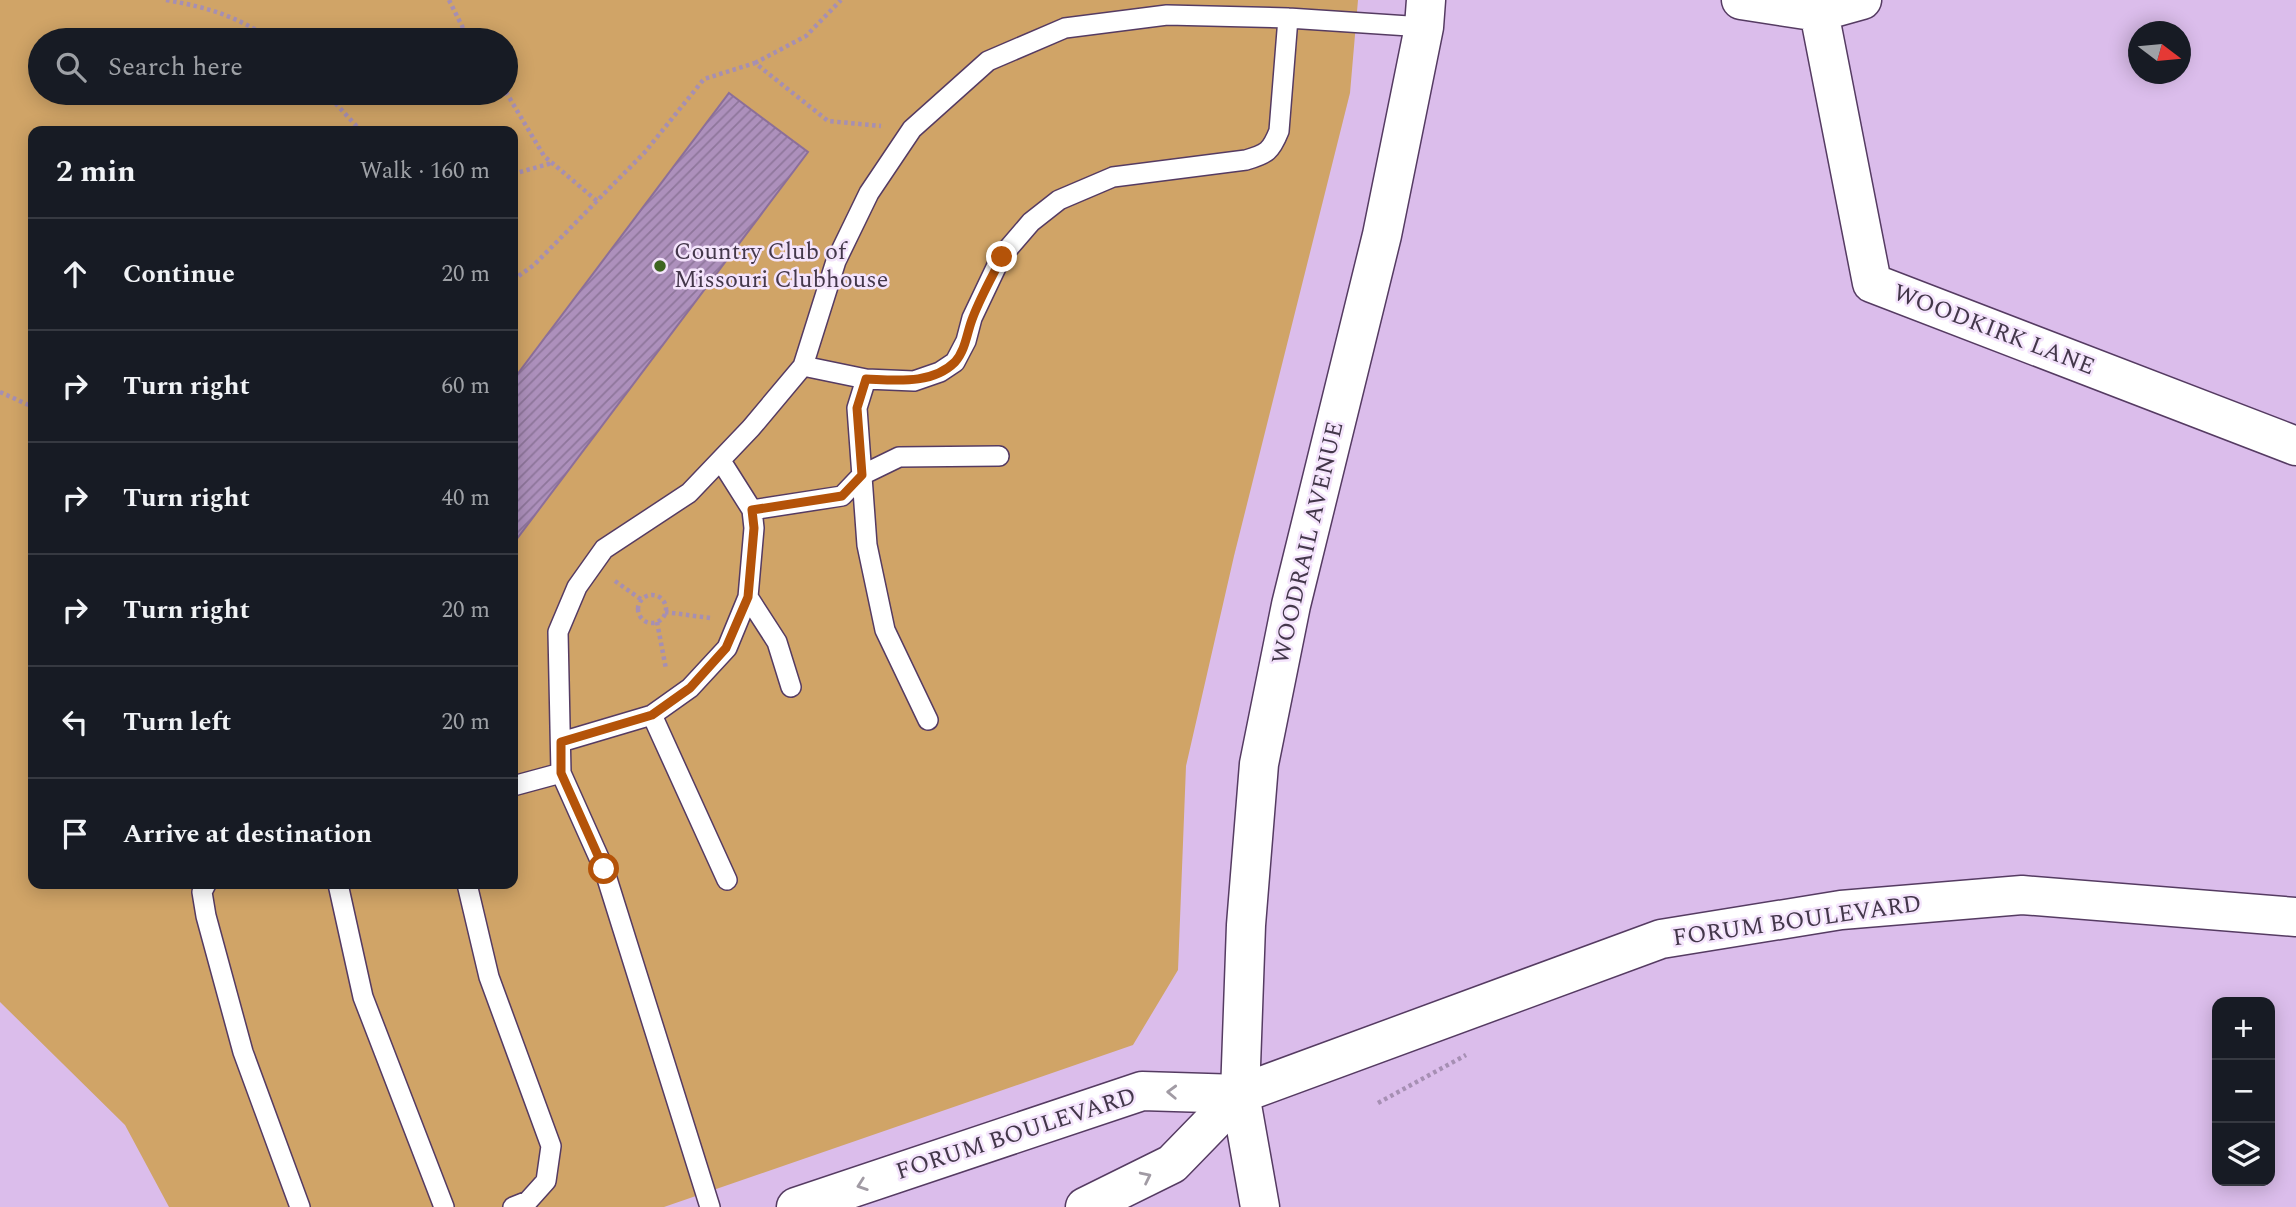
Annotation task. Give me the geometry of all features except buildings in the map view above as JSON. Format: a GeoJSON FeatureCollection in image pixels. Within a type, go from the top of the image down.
{"type":"FeatureCollection","features":[{"type":"Feature","properties":{"kind":"street"},"geometry":{"type":"LineString","coordinates":[[1741,0],[1819,12],[1862,0]]}},
{"type":"Feature","properties":{"kind":"street","name":"WOODKIRK LANE"},"geometry":{"type":"LineString","coordinates":[[1819,12],[1872,283],[2296,446]]}},
{"type":"Feature","properties":{"kind":"street","name":"WOODRAIL AVENUE"},"geometry":{"type":"LineString","coordinates":[[1260,1207],[1240,1094],[1245,925],[1259,764],[1291,606],[1382,235],[1425,14]]}},
{"type":"Feature","properties":{"kind":"street","name":"FORUM BOULEVARD"},"geometry":{"type":"LineString","coordinates":[[796,1207],[1142,1091],[1240,1094],[1661,939],[1840,910],[2022,895],[2296,917]]}},
{"type":"Feature","properties":{"kind":"street","name":"FORUM BOULEVARD"},"geometry":{"type":"LineString","coordinates":[[1085,1207],[1172,1164],[1240,1094]]}},
{"type":"Feature","properties":{"kind":"lane"},"geometry":{"type":"LineString","coordinates":[[710,1207],[604,869],[561,773],[558,632],[577,587],[604,549],[689,493],[721,461],[803,366],[836,261],[869,193],[912,129],[988,61],[1065,28],[1167,15],[1288,18],[1425,14]]}},
{"type":"Feature","properties":{"kind":"lane"},"geometry":{"type":"LineString","coordinates":[[803,366],[866,379],[914,380],[940,372],[955,362],[966,341],[972,318],[1002,257],[1031,222],[1059,200],[1113,177],[1246,160],[1262,155],[1272,148],[1279,131],[1288,18]]}},
{"type":"Feature","properties":{"kind":"lane"},"geometry":{"type":"LineString","coordinates":[[866,379],[857,408],[867,545],[885,630],[928,720]]}},
{"type":"Feature","properties":{"kind":"lane"},"geometry":{"type":"LineString","coordinates":[[752,510],[842,496],[862,475],[899,457],[999,456]]}},
{"type":"Feature","properties":{"kind":"lane"},"geometry":{"type":"LineString","coordinates":[[561,742],[652,715],[690,688],[726,648],[748,597],[754,528],[752,510],[721,461]]}},
{"type":"Feature","properties":{"kind":"lane"},"geometry":{"type":"LineString","coordinates":[[748,597],[777,642],[791,687]]}},
{"type":"Feature","properties":{"kind":"lane"},"geometry":{"type":"LineString","coordinates":[[652,715],[727,880]]}},
{"type":"Feature","properties":{"kind":"lane"},"geometry":{"type":"LineString","coordinates":[[518,785],[561,773]]}},
{"type":"Feature","properties":{"kind":"lane"},"geometry":{"type":"LineString","coordinates":[[204,889],[205,916],[243,1052],[299,1207]]}},
{"type":"Feature","properties":{"kind":"lane"},"geometry":{"type":"LineString","coordinates":[[339,889],[363,997],[444,1207]]}},
{"type":"Feature","properties":{"kind":"lane"},"geometry":{"type":"LineString","coordinates":[[468,889],[489,977],[551,1146],[546,1181],[528,1201],[513,1207]]}},
{"type":"Feature","properties":{"kind":"path"},"geometry":{"type":"LineString","coordinates":[[166,0],[233,16],[253,28]]}},
{"type":"Feature","properties":{"kind":"path"},"geometry":{"type":"LineString","coordinates":[[449,0],[463,28]]}},
{"type":"Feature","properties":{"kind":"path"},"geometry":{"type":"LineString","coordinates":[[518,276],[534,265],[645,152],[704,79],[755,63],[806,36],[841,0]]}},
{"type":"Feature","properties":{"kind":"path"},"geometry":{"type":"LineString","coordinates":[[755,63],[828,121],[912,129]]}},
{"type":"Feature","properties":{"kind":"path"},"geometry":{"type":"LineString","coordinates":[[337,105],[356,126]]}},
{"type":"Feature","properties":{"kind":"path"},"geometry":{"type":"LineString","coordinates":[[514,105],[544,156],[597,201]]}},
{"type":"Feature","properties":{"kind":"path"},"geometry":{"type":"LineString","coordinates":[[518,173],[552,163]]}},
{"type":"Feature","properties":{"kind":"path"},"geometry":{"type":"LineString","coordinates":[[0,391],[28,405]]}},
{"type":"Feature","properties":{"kind":"path"},"geometry":{"type":"LineString","coordinates":[[657,622],[648,622],[641,617],[639,608],[642,600],[650,595],[659,596],[665,603],[665,612],[657,622],[672,701]]}},
{"type":"Feature","properties":{"kind":"path"},"geometry":{"type":"LineString","coordinates":[[665,612],[738,622]]}},
{"type":"Feature","properties":{"kind":"path"},"geometry":{"type":"LineString","coordinates":[[1378,1103],[1471,1052]]}},
{"type":"Feature","properties":{"kind":"shaded area"},"geometry":{"type":"Polygon","coordinates":[[[0,0],[1358,0],[1350,93],[1234,556],[1186,766],[1178,970],[1133,1045],[664,1207],[169,1207],[125,1125],[0,1002],[0,0]]]}},
{"type":"Feature","properties":{"kind":"place","name":"Country Club of Missouri Clubhouse"},"geometry":{"type":"Point","coordinates":[660,266]}},
{"type":"Feature","properties":{"kind":"route"},"geometry":{"type":"LineString","coordinates":[[604,869],[561,773],[561,742],[652,715],[690,688],[726,648],[748,597],[754,528],[752,510],[842,496],[862,475],[857,408],[866,379],[914,380],[940,372],[955,362],[966,341],[972,318],[1002,257]]}}]}
